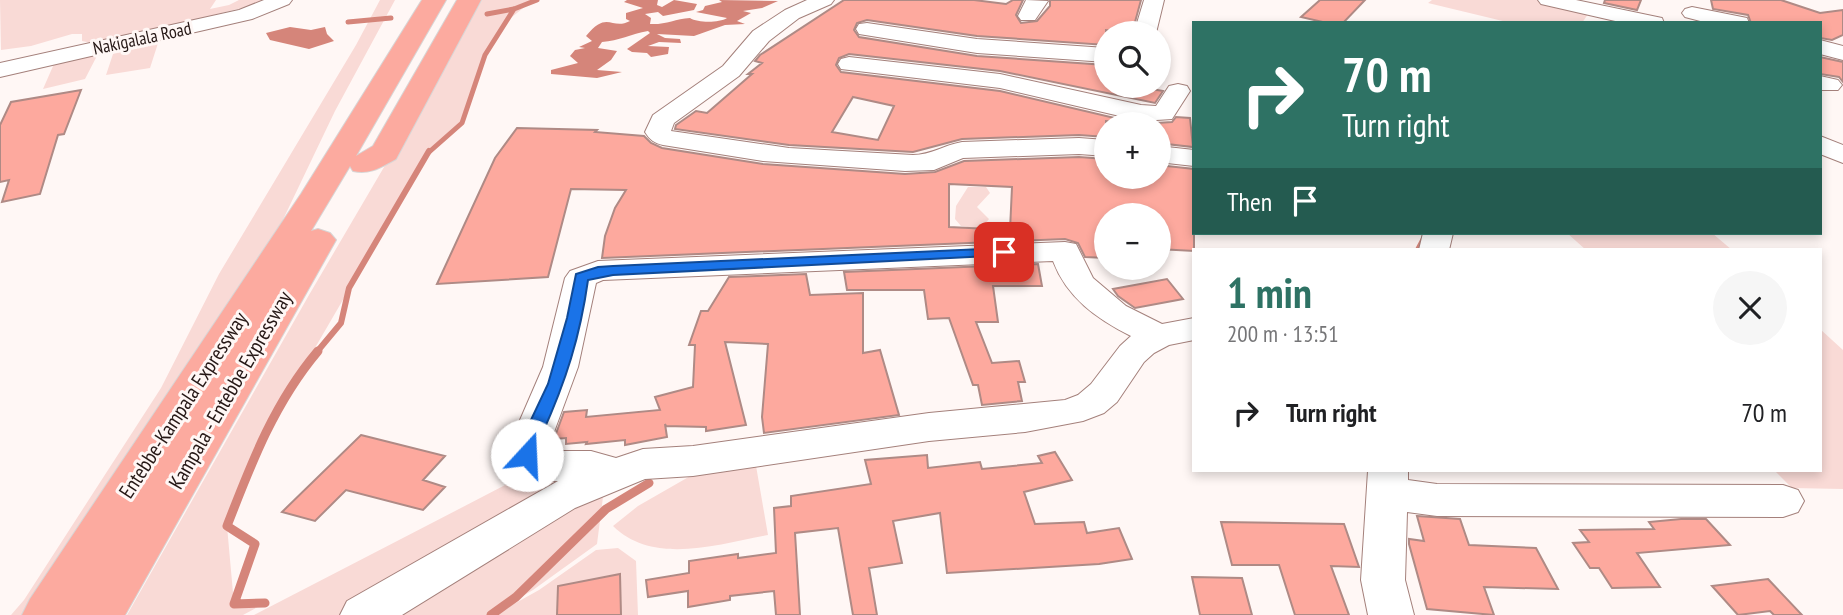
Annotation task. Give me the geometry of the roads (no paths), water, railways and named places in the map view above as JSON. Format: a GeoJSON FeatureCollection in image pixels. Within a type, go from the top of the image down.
{"type":"FeatureCollection","features":[{"type":"Feature","properties":{"kind":"highway"},"geometry":{"type":"LineString","coordinates":[[317,194],[317,167],[406,0]]}},
{"type":"Feature","properties":{"kind":"highway","name":"Entebbe-Kampala Expressway"},"geometry":{"type":"LineString","coordinates":[[49,615],[317,194],[434,0]]}},
{"type":"Feature","properties":{"kind":"highway","name":"Kampala - Entebbe Expressway"},"geometry":{"type":"LineString","coordinates":[[97,615],[364,164],[455,0]]}},
{"type":"Feature","properties":{"kind":"highway"},"geometry":{"type":"LineString","coordinates":[[364,164],[385,152],[469,0]]}},
{"type":"Feature","properties":{"kind":"street","name":"Nakigalala Road"},"geometry":{"type":"LineString","coordinates":[[0,70],[246,15],[282,0]]}},
{"type":"Feature","properties":{"kind":"street"},"geometry":{"type":"LineString","coordinates":[[824,0],[792,14],[761,36],[731,71],[662,120],[658,132],[663,137],[738,150],[882,162],[937,162],[947,153],[962,150],[1094,147]]}},
{"type":"Feature","properties":{"kind":"street"},"geometry":{"type":"LineString","coordinates":[[1034,5],[1054,0]]}},
{"type":"Feature","properties":{"kind":"street"},"geometry":{"type":"LineString","coordinates":[[1148,21],[1154,0]]}},
{"type":"Feature","properties":{"kind":"street"},"geometry":{"type":"LineString","coordinates":[[1548,0],[1645,21]]}},
{"type":"Feature","properties":{"kind":"street"},"geometry":{"type":"LineString","coordinates":[[1692,12],[1730,21]]}},
{"type":"Feature","properties":{"kind":"street"},"geometry":{"type":"LineString","coordinates":[[867,29],[977,46],[1094,54]]}},
{"type":"Feature","properties":{"kind":"street"},"geometry":{"type":"LineString","coordinates":[[849,64],[1000,81],[1141,113],[1163,114],[1177,90]]}},
{"type":"Feature","properties":{"kind":"street"},"geometry":{"type":"LineString","coordinates":[[1822,146],[1843,155]]}},
{"type":"Feature","properties":{"kind":"street"},"geometry":{"type":"LineString","coordinates":[[1171,155],[1192,158]]}},
{"type":"Feature","properties":{"kind":"street"},"geometry":{"type":"LineString","coordinates":[[616,472],[591,466],[537,466],[527,455],[529,443],[556,384],[575,318],[581,278],[598,271],[1065,251],[1072,275],[1098,303],[1112,313],[1176,333]]}},
{"type":"Feature","properties":{"kind":"street"},"geometry":{"type":"LineString","coordinates":[[363,615],[560,497],[616,472],[656,462],[693,461],[929,427],[1025,419],[1070,412],[1091,404],[1104,393],[1132,354],[1142,345],[1176,333]]}},
{"type":"Feature","properties":{"kind":"street"},"geometry":{"type":"LineString","coordinates":[[1391,615],[1383,580],[1387,482],[1437,500],[1783,501]]}},
{"type":"Feature","properties":{"kind":"waterway"},"geometry":{"type":"LineString","coordinates":[[514,9],[537,0]]}},
{"type":"Feature","properties":{"kind":"waterway"},"geometry":{"type":"LineString","coordinates":[[428,153],[462,123],[485,55],[514,9]]}},
{"type":"Feature","properties":{"kind":"waterway"},"geometry":{"type":"LineString","coordinates":[[487,14],[514,9]]}},
{"type":"Feature","properties":{"kind":"waterway"},"geometry":{"type":"LineString","coordinates":[[348,22],[391,18]]}},
{"type":"Feature","properties":{"kind":"waterway"},"geometry":{"type":"LineString","coordinates":[[316,353],[341,323],[349,288],[429,151]]}},
{"type":"Feature","properties":{"kind":"waterway"},"geometry":{"type":"LineString","coordinates":[[1419,248],[1426,235]]}},
{"type":"Feature","properties":{"kind":"waterway"},"geometry":{"type":"LineString","coordinates":[[265,603],[234,604],[255,544],[227,526],[276,413],[318,351]]}},
{"type":"Feature","properties":{"kind":"waterway"},"geometry":{"type":"LineString","coordinates":[[491,615],[516,597],[606,509],[649,483]]}}]}
